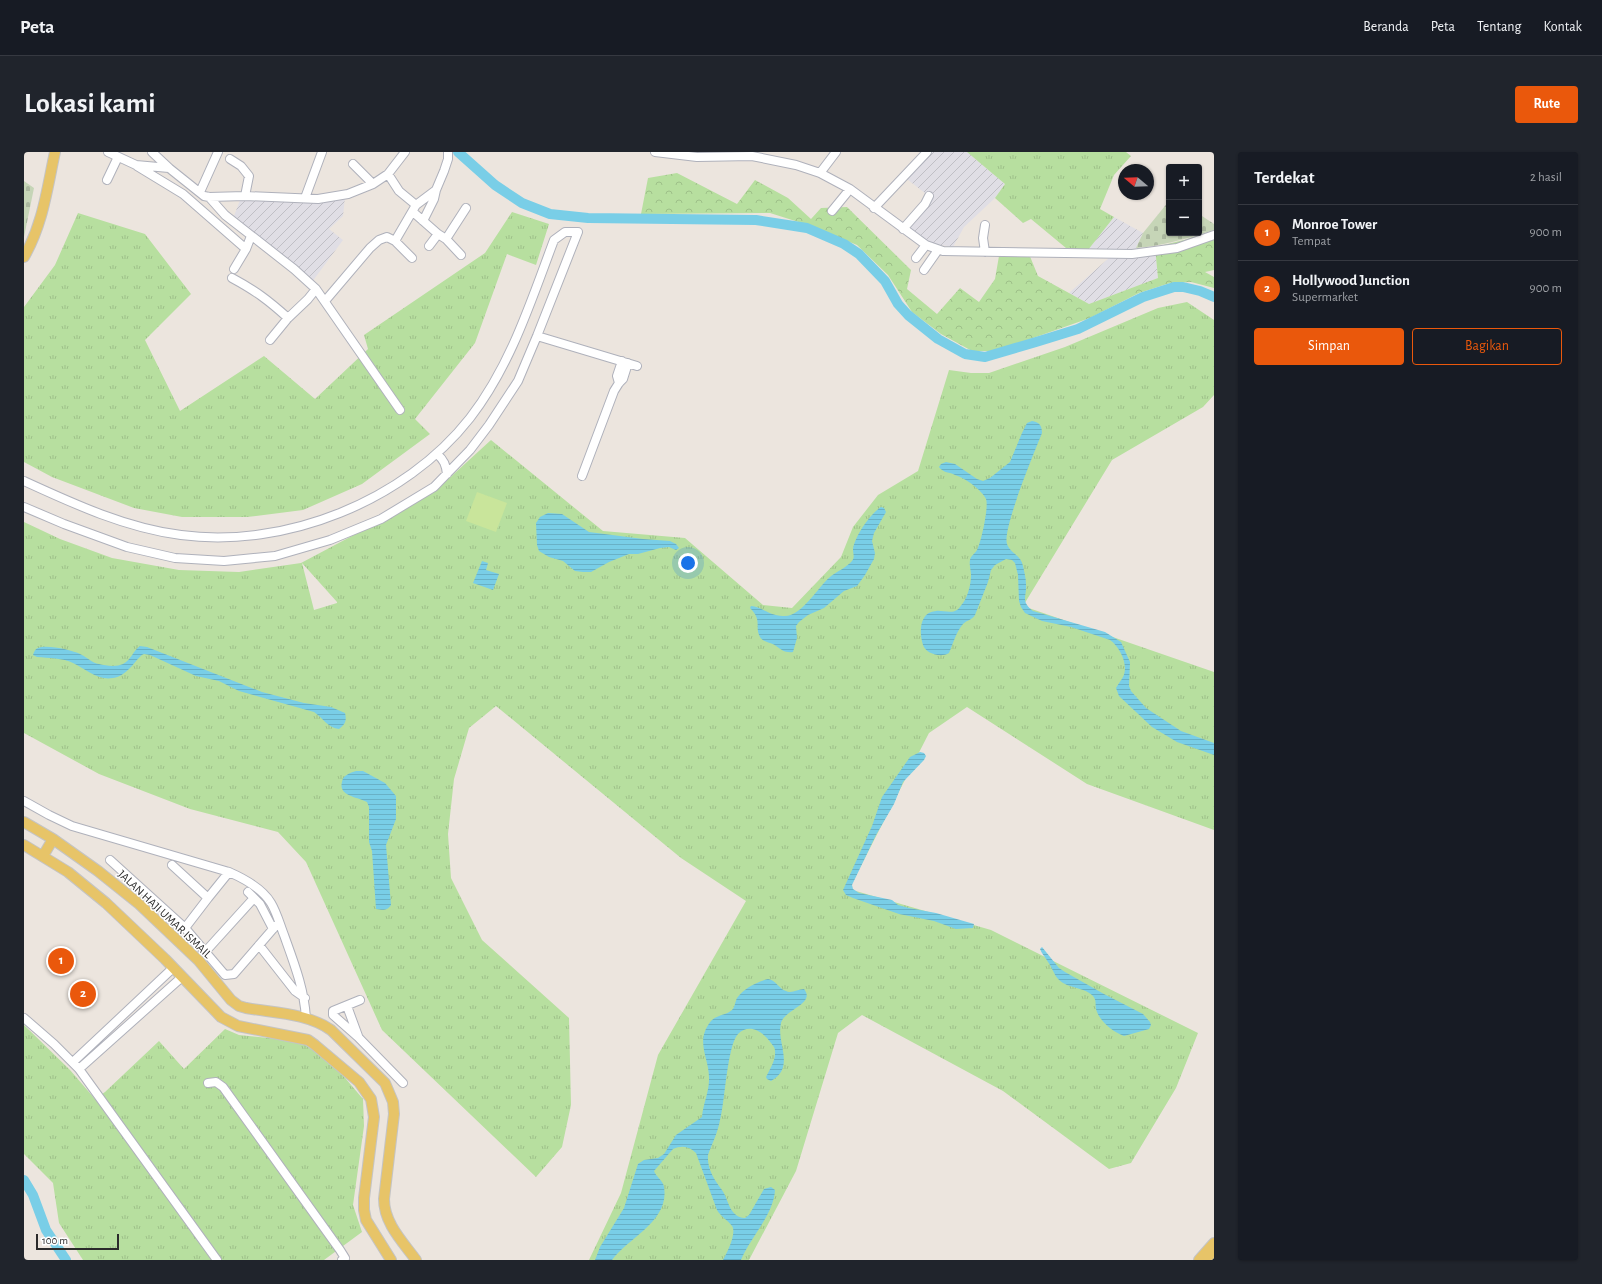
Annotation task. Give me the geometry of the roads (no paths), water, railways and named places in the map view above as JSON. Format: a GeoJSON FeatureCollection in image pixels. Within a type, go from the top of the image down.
{"type":"FeatureCollection","features":[{"type":"Feature","properties":{"kind":"main road"},"geometry":{"type":"LineString","coordinates":[[24,257],[41,222],[55,152]]}},
{"type":"Feature","properties":{"kind":"main road","name":"JALAN HAJI UMAR ISMAIL"},"geometry":{"type":"LineString","coordinates":[[24,822],[52,839],[98,871],[138,903],[199,961],[223,992],[235,1003],[246,1008],[306,1018],[322,1024],[331,1030],[384,1083],[393,1102],[394,1114],[384,1209],[387,1220],[416,1260]]}},
{"type":"Feature","properties":{"kind":"main road"},"geometry":{"type":"LineString","coordinates":[[43,856],[52,839]]}},
{"type":"Feature","properties":{"kind":"main road"},"geometry":{"type":"LineString","coordinates":[[24,845],[68,872],[106,903],[221,1017],[238,1026],[300,1038],[311,1042],[359,1082],[371,1099],[374,1117],[364,1198],[364,1210],[366,1220],[391,1260]]}},
{"type":"Feature","properties":{"kind":"main road"},"geometry":{"type":"LineString","coordinates":[[1199,1260],[1214,1243]]}},
{"type":"Feature","properties":{"kind":"main road"},"geometry":{"type":"LineString","coordinates":[[1210,1260],[1214,1255]]}},
{"type":"Feature","properties":{"kind":"street"},"geometry":{"type":"LineString","coordinates":[[108,152],[136,165],[183,194],[248,242],[294,269],[312,293],[325,301],[400,410]]}},
{"type":"Feature","properties":{"kind":"street"},"geometry":{"type":"LineString","coordinates":[[152,152],[169,168],[200,192],[209,197],[248,242]]}},
{"type":"Feature","properties":{"kind":"street"},"geometry":{"type":"LineString","coordinates":[[200,192],[218,152]]}},
{"type":"Feature","properties":{"kind":"street"},"geometry":{"type":"LineString","coordinates":[[305,198],[322,152]]}},
{"type":"Feature","properties":{"kind":"street"},"geometry":{"type":"LineString","coordinates":[[423,221],[434,199],[448,159],[448,152]]}},
{"type":"Feature","properties":{"kind":"street"},"geometry":{"type":"LineString","coordinates":[[655,152],[697,157],[718,154],[752,156],[796,165],[820,174],[850,189],[926,246],[944,251],[1132,254],[1176,248],[1214,235]]}},
{"type":"Feature","properties":{"kind":"street"},"geometry":{"type":"LineString","coordinates":[[820,174],[836,152]]}},
{"type":"Feature","properties":{"kind":"street"},"geometry":{"type":"LineString","coordinates":[[874,208],[927,152]]}},
{"type":"Feature","properties":{"kind":"street"},"geometry":{"type":"LineString","coordinates":[[209,197],[335,197],[348,194],[373,184],[388,174],[400,153]]}},
{"type":"Feature","properties":{"kind":"street"},"geometry":{"type":"LineString","coordinates":[[107,180],[118,157]]}},
{"type":"Feature","properties":{"kind":"street"},"geometry":{"type":"LineString","coordinates":[[230,159],[241,166],[249,176],[245,196]]}},
{"type":"Feature","properties":{"kind":"street"},"geometry":{"type":"LineString","coordinates":[[353,164],[373,184]]}},
{"type":"Feature","properties":{"kind":"street"},"geometry":{"type":"LineString","coordinates":[[136,165],[169,168]]}},
{"type":"Feature","properties":{"kind":"street"},"geometry":{"type":"LineString","coordinates":[[388,174],[399,191],[423,221],[446,239],[461,255]]}},
{"type":"Feature","properties":{"kind":"street"},"geometry":{"type":"LineString","coordinates":[[832,211],[850,189]]}},
{"type":"Feature","properties":{"kind":"street"},"geometry":{"type":"LineString","coordinates":[[395,241],[414,208],[436,190]]}},
{"type":"Feature","properties":{"kind":"street"},"geometry":{"type":"LineString","coordinates":[[904,229],[925,204],[928,196]]}},
{"type":"Feature","properties":{"kind":"street"},"geometry":{"type":"LineString","coordinates":[[446,239],[466,208]]}},
{"type":"Feature","properties":{"kind":"street"},"geometry":{"type":"LineString","coordinates":[[985,225],[983,238],[985,252]]}},
{"type":"Feature","properties":{"kind":"street"},"geometry":{"type":"LineString","coordinates":[[24,481],[74,504],[134,526],[180,535],[222,539],[274,532],[319,522],[364,502],[403,479],[437,454],[470,417],[499,372],[521,328],[554,240],[566,232],[578,232],[538,336],[514,387],[489,425],[470,450],[434,487],[374,522],[330,540],[275,556],[224,562],[175,558],[127,546],[64,524],[24,507]]}},
{"type":"Feature","properties":{"kind":"street"},"geometry":{"type":"LineString","coordinates":[[429,246],[438,234]]}},
{"type":"Feature","properties":{"kind":"street"},"geometry":{"type":"LineString","coordinates":[[325,301],[370,248],[379,240],[387,237],[395,241],[412,258]]}},
{"type":"Feature","properties":{"kind":"street"},"geometry":{"type":"LineString","coordinates":[[234,269],[248,242]]}},
{"type":"Feature","properties":{"kind":"street"},"geometry":{"type":"LineString","coordinates":[[916,258],[926,246]]}},
{"type":"Feature","properties":{"kind":"street"},"geometry":{"type":"LineString","coordinates":[[924,270],[938,250]]}},
{"type":"Feature","properties":{"kind":"street"},"geometry":{"type":"LineString","coordinates":[[232,278],[255,290],[268,299],[288,318]]}},
{"type":"Feature","properties":{"kind":"street"},"geometry":{"type":"LineString","coordinates":[[270,340],[288,318],[312,293]]}},
{"type":"Feature","properties":{"kind":"street"},"geometry":{"type":"LineString","coordinates":[[538,336],[638,366]]}},
{"type":"Feature","properties":{"kind":"street"},"geometry":{"type":"LineString","coordinates":[[582,476],[614,391],[619,383],[617,376],[625,362]]}},
{"type":"Feature","properties":{"kind":"street"},"geometry":{"type":"LineString","coordinates":[[437,454],[443,459],[447,474]]}},
{"type":"Feature","properties":{"kind":"street"},"geometry":{"type":"LineString","coordinates":[[24,801],[72,826],[230,872],[259,889],[271,903],[296,967],[305,998],[306,1018]]}},
{"type":"Feature","properties":{"kind":"street"},"geometry":{"type":"LineString","coordinates":[[110,860],[185,928],[223,974],[234,974],[279,922]]}},
{"type":"Feature","properties":{"kind":"street"},"geometry":{"type":"LineString","coordinates":[[172,865],[208,898]]}},
{"type":"Feature","properties":{"kind":"street"},"geometry":{"type":"LineString","coordinates":[[185,928],[230,872]]}},
{"type":"Feature","properties":{"kind":"street"},"geometry":{"type":"LineString","coordinates":[[205,952],[251,895],[260,904],[273,929]]}},
{"type":"Feature","properties":{"kind":"street"},"geometry":{"type":"LineString","coordinates":[[259,945],[295,991],[305,998]]}},
{"type":"Feature","properties":{"kind":"street"},"geometry":{"type":"LineString","coordinates":[[73,1062],[173,968]]}},
{"type":"Feature","properties":{"kind":"street"},"geometry":{"type":"LineString","coordinates":[[79,1069],[182,978]]}},
{"type":"Feature","properties":{"kind":"street"},"geometry":{"type":"LineString","coordinates":[[142,997],[150,1005]]}},
{"type":"Feature","properties":{"kind":"street"},"geometry":{"type":"LineString","coordinates":[[360,1000],[333,1011],[333,1015],[358,1037],[403,1083]]}},
{"type":"Feature","properties":{"kind":"street"},"geometry":{"type":"LineString","coordinates":[[347,1006],[358,1037]]}},
{"type":"Feature","properties":{"kind":"street"},"geometry":{"type":"LineString","coordinates":[[24,1018],[54,1044],[79,1069],[218,1260]]}},
{"type":"Feature","properties":{"kind":"street"},"geometry":{"type":"LineString","coordinates":[[331,1030],[339,1021]]}},
{"type":"Feature","properties":{"kind":"street"},"geometry":{"type":"LineString","coordinates":[[208,1083],[216,1082],[223,1087],[345,1259]]}},
{"type":"Feature","properties":{"kind":"water"},"geometry":{"type":"Polygon","coordinates":[[[1032,421],[1040,424],[1042,433],[1014,507],[1007,536],[1008,547],[1022,562],[1026,582],[1025,601],[1033,611],[1105,632],[1121,642],[1130,662],[1129,686],[1131,691],[1146,708],[1181,731],[1214,743],[1214,755],[1177,742],[1152,727],[1119,696],[1116,688],[1125,672],[1125,667],[1120,652],[1114,643],[1110,640],[1071,627],[1042,621],[1025,613],[1019,601],[1018,575],[1015,563],[1012,560],[1006,559],[995,565],[991,570],[975,615],[961,627],[949,653],[938,655],[930,653],[923,645],[921,629],[923,619],[926,615],[930,612],[936,611],[955,611],[963,603],[966,597],[971,578],[970,560],[979,546],[987,503],[984,496],[973,485],[939,467],[941,464],[946,462],[955,464],[977,479],[983,481],[990,478],[1010,462],[1027,423],[1032,421]]]}},
{"type":"Feature","properties":{"kind":"water"},"geometry":{"type":"Polygon","coordinates":[[[881,507],[884,508],[886,512],[874,533],[872,541],[875,553],[874,559],[857,586],[844,591],[824,608],[808,615],[799,622],[796,626],[797,638],[793,652],[784,651],[762,639],[758,633],[756,616],[750,608],[751,606],[780,616],[791,615],[798,611],[830,577],[853,560],[854,544],[860,532],[872,515],[881,507]]]}},
{"type":"Feature","properties":{"kind":"water"},"geometry":{"type":"Polygon","coordinates":[[[548,513],[562,514],[589,532],[670,541],[676,544],[679,548],[676,550],[669,547],[660,548],[638,554],[629,554],[609,562],[591,572],[575,571],[563,561],[549,557],[539,551],[537,545],[536,523],[540,517],[548,513]]]}},
{"type":"Feature","properties":{"kind":"water"},"geometry":{"type":"Polygon","coordinates":[[[482,561],[488,563],[486,570],[499,574],[493,590],[473,583],[482,561]]]}},
{"type":"Feature","properties":{"kind":"water"},"geometry":{"type":"Polygon","coordinates":[[[140,646],[147,647],[262,692],[304,703],[331,707],[345,713],[345,722],[339,729],[332,727],[314,712],[239,691],[219,681],[196,676],[150,655],[142,655],[124,674],[113,678],[102,678],[69,661],[55,658],[37,657],[33,655],[35,650],[38,648],[53,647],[77,652],[96,663],[115,666],[126,662],[140,646]]]}},
{"type":"Feature","properties":{"kind":"water"},"geometry":{"type":"Polygon","coordinates":[[[920,752],[924,753],[926,756],[903,782],[894,804],[876,835],[852,885],[853,889],[859,893],[892,900],[898,905],[936,913],[974,924],[973,928],[956,929],[934,921],[899,914],[846,895],[843,890],[872,826],[882,797],[910,757],[920,752]]]}},
{"type":"Feature","properties":{"kind":"water"},"geometry":{"type":"Polygon","coordinates":[[[356,771],[363,771],[385,783],[396,796],[396,819],[386,845],[391,905],[385,910],[376,909],[372,851],[369,842],[369,807],[367,802],[346,793],[342,787],[344,778],[356,771]]]}},
{"type":"Feature","properties":{"kind":"water"},"geometry":{"type":"Polygon","coordinates":[[[1042,947],[1059,968],[1065,972],[1143,1014],[1150,1022],[1151,1025],[1149,1029],[1124,1036],[1111,1029],[1100,1018],[1096,1009],[1094,997],[1092,995],[1083,990],[1067,985],[1057,978],[1040,949],[1042,947]]]}},
{"type":"Feature","properties":{"kind":"water"},"geometry":{"type":"Polygon","coordinates":[[[768,979],[788,992],[804,989],[807,994],[806,999],[788,1014],[781,1023],[780,1031],[784,1062],[778,1075],[771,1081],[766,1077],[775,1058],[775,1050],[768,1039],[756,1030],[747,1029],[738,1034],[734,1040],[729,1062],[722,1112],[708,1155],[712,1174],[736,1215],[745,1218],[749,1215],[764,1189],[771,1187],[775,1190],[771,1208],[741,1260],[723,1260],[731,1243],[733,1233],[732,1226],[720,1215],[717,1210],[696,1153],[691,1149],[679,1147],[673,1149],[654,1171],[664,1187],[664,1199],[661,1210],[646,1228],[612,1260],[595,1260],[600,1247],[624,1208],[638,1164],[644,1160],[658,1158],[664,1154],[676,1135],[702,1117],[709,1080],[709,1072],[703,1043],[706,1029],[713,1019],[732,1010],[737,998],[743,991],[768,979]]]}},
{"type":"Feature","properties":{"kind":"waterway"},"geometry":{"type":"LineString","coordinates":[[458,152],[495,185],[522,203],[550,214],[588,218],[756,220],[807,228],[844,244],[859,254],[885,281],[898,304],[908,315],[938,339],[965,354],[985,357],[1078,329],[1143,297],[1174,287],[1183,287],[1200,291],[1214,297]]}},
{"type":"Feature","properties":{"kind":"waterway"},"geometry":{"type":"LineString","coordinates":[[24,1180],[33,1195],[46,1230],[66,1260]]}},
{"type":"Feature","properties":{"kind":"place","name":"Monroe Tower"},"geometry":{"type":"Point","coordinates":[61,961]}},
{"type":"Feature","properties":{"kind":"place","name":"Hollywood Junction"},"geometry":{"type":"Point","coordinates":[83,994]}}]}
